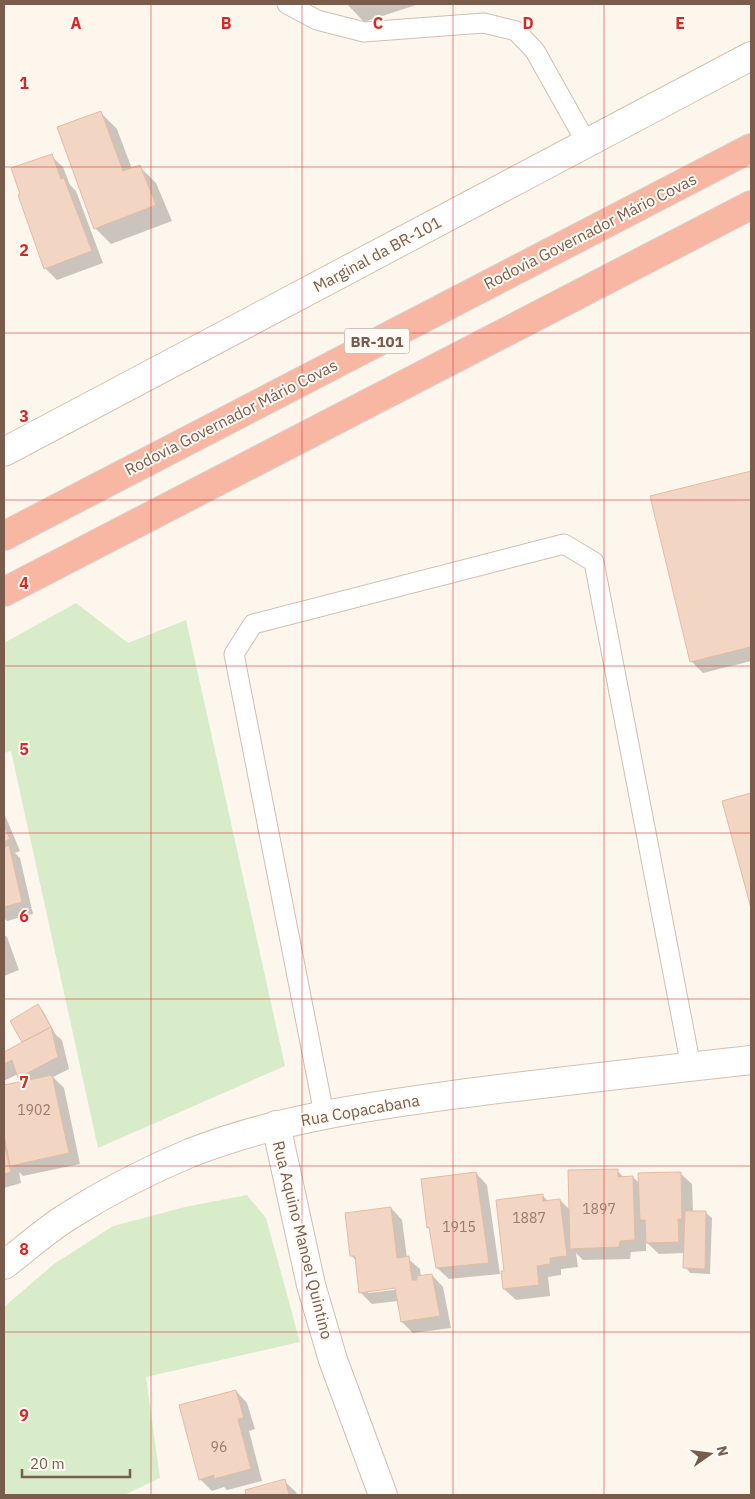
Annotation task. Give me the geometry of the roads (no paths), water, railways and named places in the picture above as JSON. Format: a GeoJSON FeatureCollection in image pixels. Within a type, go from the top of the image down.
{"type":"FeatureCollection","features":[{"type":"Feature","properties":{"kind":"highway","name":"Rodovia Governador Mário Covas"},"geometry":{"type":"LineString","coordinates":[[4,536],[751,148]]}},
{"type":"Feature","properties":{"kind":"highway"},"geometry":{"type":"LineString","coordinates":[[4,592],[751,206]]}},
{"type":"Feature","properties":{"kind":"main road","name":"Marginal da BR-101"},"geometry":{"type":"LineString","coordinates":[[4,452],[751,56]]}},
{"type":"Feature","properties":{"kind":"main road","name":"Rua Copacabana"},"geometry":{"type":"LineString","coordinates":[[4,1265],[66,1218],[126,1182],[191,1153],[276,1125],[324,1114],[494,1089],[751,1060]]}},
{"type":"Feature","properties":{"kind":"main road","name":"Rua Aquino Manoel Quintino"},"geometry":{"type":"LineString","coordinates":[[276,1125],[310,1285],[333,1360],[384,1495]]}},
{"type":"Feature","properties":{"kind":"lane"},"geometry":{"type":"LineString","coordinates":[[287,4],[317,20],[364,32],[484,23],[516,31],[535,51],[586,142]]}},
{"type":"Feature","properties":{"kind":"lane"},"geometry":{"type":"LineString","coordinates":[[324,1114],[234,654],[253,624],[564,544],[594,562],[691,1067]]}}]}
